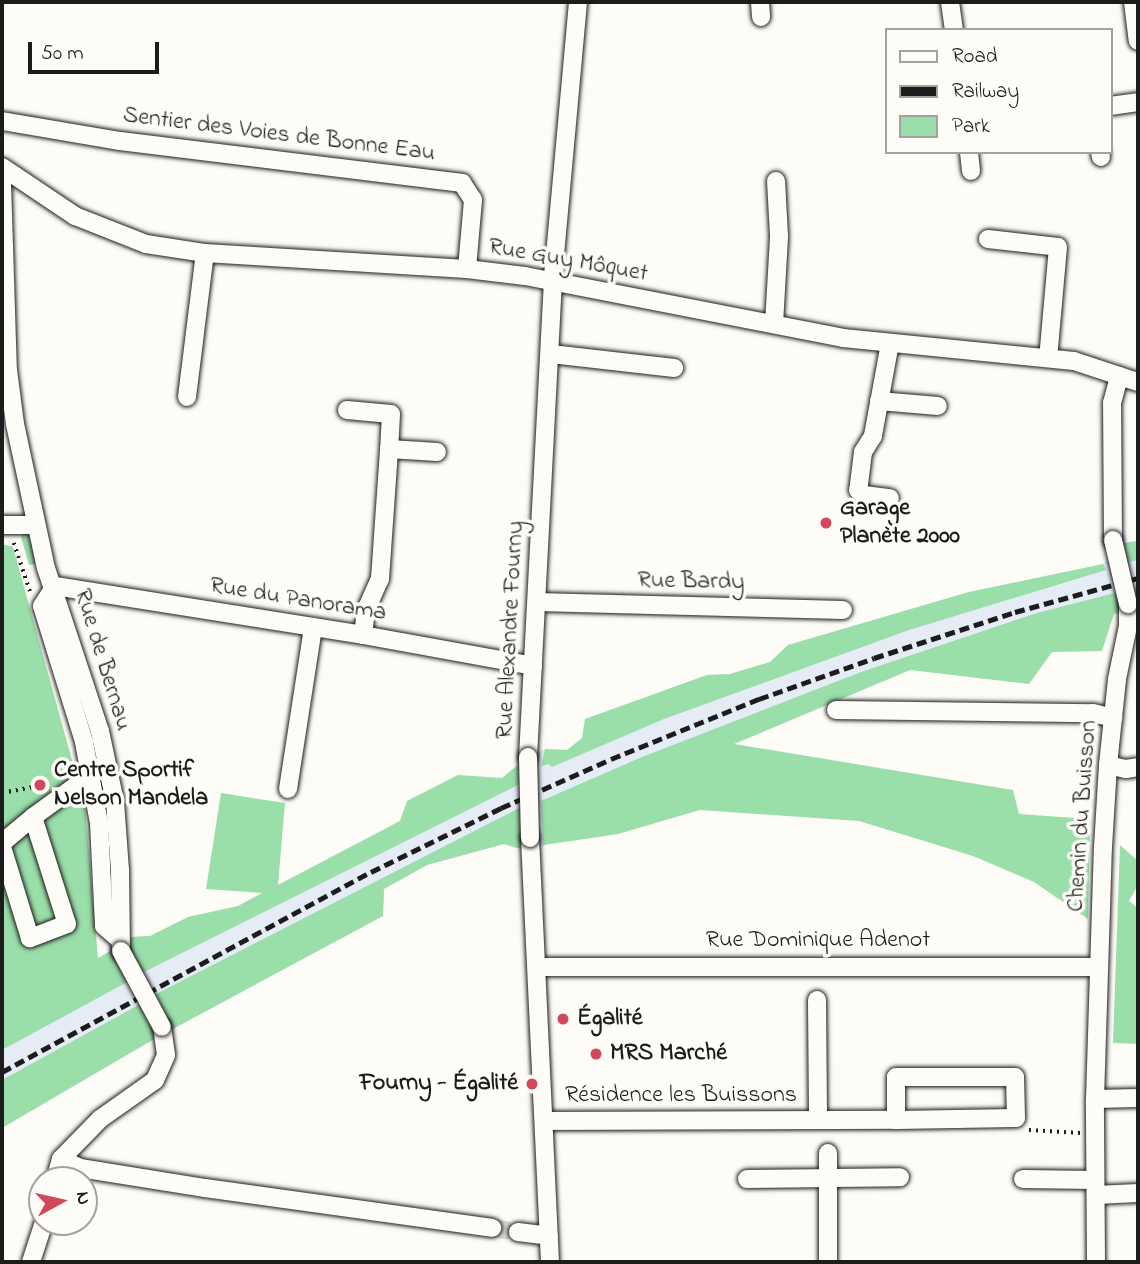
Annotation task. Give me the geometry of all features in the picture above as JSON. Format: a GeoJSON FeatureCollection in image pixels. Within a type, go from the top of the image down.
{"type":"FeatureCollection","features":[{"type":"Feature","properties":{"kind":"street","name":"Rue Alexandre Fourny"},"geometry":{"type":"LineString","coordinates":[[550,1262],[528,757],[553,281],[578,2]]}},
{"type":"Feature","properties":{"kind":"street"},"geometry":{"type":"LineString","coordinates":[[950,2],[954,28]]}},
{"type":"Feature","properties":{"kind":"street"},"geometry":{"type":"LineString","coordinates":[[1133,2],[1138,41]]}},
{"type":"Feature","properties":{"kind":"street"},"geometry":{"type":"LineString","coordinates":[[1112,106],[1138,102]]}},
{"type":"Feature","properties":{"kind":"street","name":"Sentier des Voies de Bonne Eau"},"geometry":{"type":"LineString","coordinates":[[2,121],[120,141],[462,183],[473,200],[467,268]]}},
{"type":"Feature","properties":{"kind":"street"},"geometry":{"type":"LineString","coordinates":[[969,154],[971,171]]}},
{"type":"Feature","properties":{"kind":"street","name":"Rue Guy Môquet"},"geometry":{"type":"LineString","coordinates":[[2,167],[75,216],[146,244],[205,253],[467,268],[553,281],[843,338],[1074,361],[1138,382]]}},
{"type":"Feature","properties":{"kind":"street"},"geometry":{"type":"LineString","coordinates":[[774,324],[779,236],[776,181]]}},
{"type":"Feature","properties":{"kind":"street","name":"Rue de Bernau"},"geometry":{"type":"LineString","coordinates":[[2,183],[8,370],[15,424],[36,525],[100,731],[115,802],[120,870],[120,945],[162,1027],[166,1055],[155,1080],[100,1119],[61,1159],[59,1166]]}},
{"type":"Feature","properties":{"kind":"street"},"geometry":{"type":"LineString","coordinates":[[988,239],[1058,247],[1048,358]]}},
{"type":"Feature","properties":{"kind":"street"},"geometry":{"type":"LineString","coordinates":[[187,397],[205,253]]}},
{"type":"Feature","properties":{"kind":"street"},"geometry":{"type":"LineString","coordinates":[[890,343],[873,436],[863,452],[858,490],[864,495],[890,498]]}},
{"type":"Feature","properties":{"kind":"street"},"geometry":{"type":"LineString","coordinates":[[551,354],[674,368]]}},
{"type":"Feature","properties":{"kind":"street","name":"Chemin du Buisson"},"geometry":{"type":"LineString","coordinates":[[1096,1262],[1095,1099],[1103,847],[1113,718],[1128,626],[1128,604],[1113,540],[1112,403],[1119,376]]}},
{"type":"Feature","properties":{"kind":"street"},"geometry":{"type":"LineString","coordinates":[[880,401],[938,406]]}},
{"type":"Feature","properties":{"kind":"street"},"geometry":{"type":"LineString","coordinates":[[347,410],[391,414],[380,579],[366,610],[363,635]]}},
{"type":"Feature","properties":{"kind":"street"},"geometry":{"type":"LineString","coordinates":[[389,449],[438,452]]}},
{"type":"Feature","properties":{"kind":"street"},"geometry":{"type":"LineString","coordinates":[[6,533],[36,525]]}},
{"type":"Feature","properties":{"kind":"street"},"geometry":{"type":"LineString","coordinates":[[55,586],[42,606],[84,741],[88,777],[99,823],[104,926],[120,945]]}},
{"type":"Feature","properties":{"kind":"street","name":"Rue du Panorama"},"geometry":{"type":"LineString","coordinates":[[55,586],[313,626],[533,666]]}},
{"type":"Feature","properties":{"kind":"street","name":"Rue Bardy"},"geometry":{"type":"LineString","coordinates":[[537,602],[843,610]]}},
{"type":"Feature","properties":{"kind":"street"},"geometry":{"type":"LineString","coordinates":[[288,789],[313,626]]}},
{"type":"Feature","properties":{"kind":"street"},"geometry":{"type":"LineString","coordinates":[[836,710],[1093,713],[1113,718]]}},
{"type":"Feature","properties":{"kind":"street"},"geometry":{"type":"LineString","coordinates":[[1108,765],[1126,769],[1138,766]]}},
{"type":"Feature","properties":{"kind":"street"},"geometry":{"type":"LineString","coordinates":[[33,817],[67,924],[30,938],[2,845],[33,817],[88,777]]}},
{"type":"Feature","properties":{"kind":"street","name":"Rue Dominique Adenot"},"geometry":{"type":"LineString","coordinates":[[537,967],[1098,967]]}},
{"type":"Feature","properties":{"kind":"street","name":"Résidence les Buissons"},"geometry":{"type":"LineString","coordinates":[[817,1000],[818,1120]]}},
{"type":"Feature","properties":{"kind":"street"},"geometry":{"type":"LineString","coordinates":[[895,1120],[896,1077],[1015,1077],[1016,1118]]}},
{"type":"Feature","properties":{"kind":"street"},"geometry":{"type":"LineString","coordinates":[[1095,1099],[1138,1098]]}},
{"type":"Feature","properties":{"kind":"street","name":"Résidence les Buissons"},"geometry":{"type":"LineString","coordinates":[[545,1121],[1016,1118]]}},
{"type":"Feature","properties":{"kind":"street"},"geometry":{"type":"LineString","coordinates":[[828,1153],[828,1262]]}},
{"type":"Feature","properties":{"kind":"street"},"geometry":{"type":"LineString","coordinates":[[61,1159],[80,1168],[192,1186],[492,1228]]}},
{"type":"Feature","properties":{"kind":"street"},"geometry":{"type":"LineString","coordinates":[[747,1179],[900,1177]]}},
{"type":"Feature","properties":{"kind":"street"},"geometry":{"type":"LineString","coordinates":[[1023,1179],[1138,1193]]}},
{"type":"Feature","properties":{"kind":"street"},"geometry":{"type":"LineString","coordinates":[[518,1232],[548,1236]]}},
{"type":"Feature","properties":{"kind":"street"},"geometry":{"type":"LineString","coordinates":[[32,1262],[40,1236]]}},
{"type":"Feature","properties":{"kind":"path"},"geometry":{"type":"LineString","coordinates":[[6,533],[17,544],[33,599],[42,606]]}},
{"type":"Feature","properties":{"kind":"path"},"geometry":{"type":"LineString","coordinates":[[1016,1118],[1022,1129],[1095,1134]]}},
{"type":"Feature","properties":{"kind":"shaded area"},"geometry":{"type":"Polygon","coordinates":[[[1138,541],[1138,608],[1016,636],[910,670],[739,742],[605,804],[618,834],[521,849],[504,844],[427,865],[384,889],[383,916],[171,1030],[2,1128],[2,1024],[65,990],[102,956],[127,946],[131,937],[150,936],[188,917],[238,906],[400,821],[407,801],[458,775],[502,778],[519,764],[545,749],[568,750],[582,738],[585,719],[707,675],[730,674],[770,662],[788,645],[969,592],[1103,564],[1123,543],[1138,541]]]}},
{"type":"Feature","properties":{"kind":"green space"},"geometry":{"type":"Polygon","coordinates":[[[23,533],[31,534],[40,563],[29,565],[21,537],[23,533]]]}},
{"type":"Feature","properties":{"kind":"green space"},"geometry":{"type":"Polygon","coordinates":[[[1138,541],[1138,560],[1128,562],[1123,543],[1138,541]]]}},
{"type":"Feature","properties":{"kind":"green space","name":"Centre Sportif Nelson Mandela"},"geometry":{"type":"Polygon","coordinates":[[[2,544],[13,547],[85,807],[98,958],[112,950],[131,980],[2,1050],[2,544]]]}},
{"type":"Feature","properties":{"kind":"green space"},"geometry":{"type":"Polygon","coordinates":[[[1103,564],[1106,570],[909,630],[664,719],[552,767],[549,764],[541,766],[545,749],[567,750],[582,738],[585,719],[707,675],[730,674],[770,662],[788,645],[969,592],[1103,564]]]}},
{"type":"Feature","properties":{"kind":"green space"},"geometry":{"type":"Polygon","coordinates":[[[1138,587],[1138,608],[1114,614],[1102,651],[1052,652],[1029,684],[910,670],[734,744],[1013,790],[1019,814],[1090,819],[1088,919],[1034,882],[973,856],[859,821],[700,810],[618,834],[543,845],[541,801],[642,757],[861,672],[1037,613],[1138,587]]]}},
{"type":"Feature","properties":{"kind":"green space"},"geometry":{"type":"Polygon","coordinates":[[[519,764],[520,784],[142,973],[127,946],[131,937],[150,936],[188,917],[238,906],[262,893],[206,889],[221,793],[285,803],[278,885],[400,821],[407,801],[458,775],[502,778],[519,764]]]}},
{"type":"Feature","properties":{"kind":"green space"},"geometry":{"type":"Polygon","coordinates":[[[521,807],[521,849],[504,844],[427,865],[384,889],[383,916],[171,1030],[156,994],[521,807]]]}},
{"type":"Feature","properties":{"kind":"green space"},"geometry":{"type":"Polygon","coordinates":[[[1120,845],[1138,861],[1138,885],[1129,901],[1138,908],[1138,1044],[1113,1043],[1120,845]]]}},
{"type":"Feature","properties":{"kind":"green space"},"geometry":{"type":"Polygon","coordinates":[[[144,1002],[159,1036],[2,1128],[2,1080],[144,1002]]]}},
{"type":"Feature","properties":{"kind":"tunnel"},"geometry":{"type":"LineString","coordinates":[[492,1228],[518,1232]]}},
{"type":"Feature","properties":{"kind":"railway"},"geometry":{"type":"LineString","coordinates":[[2,1072],[371,872],[501,808],[611,759],[759,699],[874,658],[1015,612],[1138,578]]}},
{"type":"Feature","properties":{"kind":"place","name":"Garage Planète 2000"},"geometry":{"type":"Point","coordinates":[826,523]}},
{"type":"Feature","properties":{"kind":"place","name":"Centre Sportif Nelson Mandela"},"geometry":{"type":"Point","coordinates":[40,785]}},
{"type":"Feature","properties":{"kind":"place","name":"Égalité"},"geometry":{"type":"Point","coordinates":[563,1019]}},
{"type":"Feature","properties":{"kind":"place","name":"MRS Marché"},"geometry":{"type":"Point","coordinates":[596,1054]}},
{"type":"Feature","properties":{"kind":"place","name":"Fourny - Égalité"},"geometry":{"type":"Point","coordinates":[532,1084]}}]}
